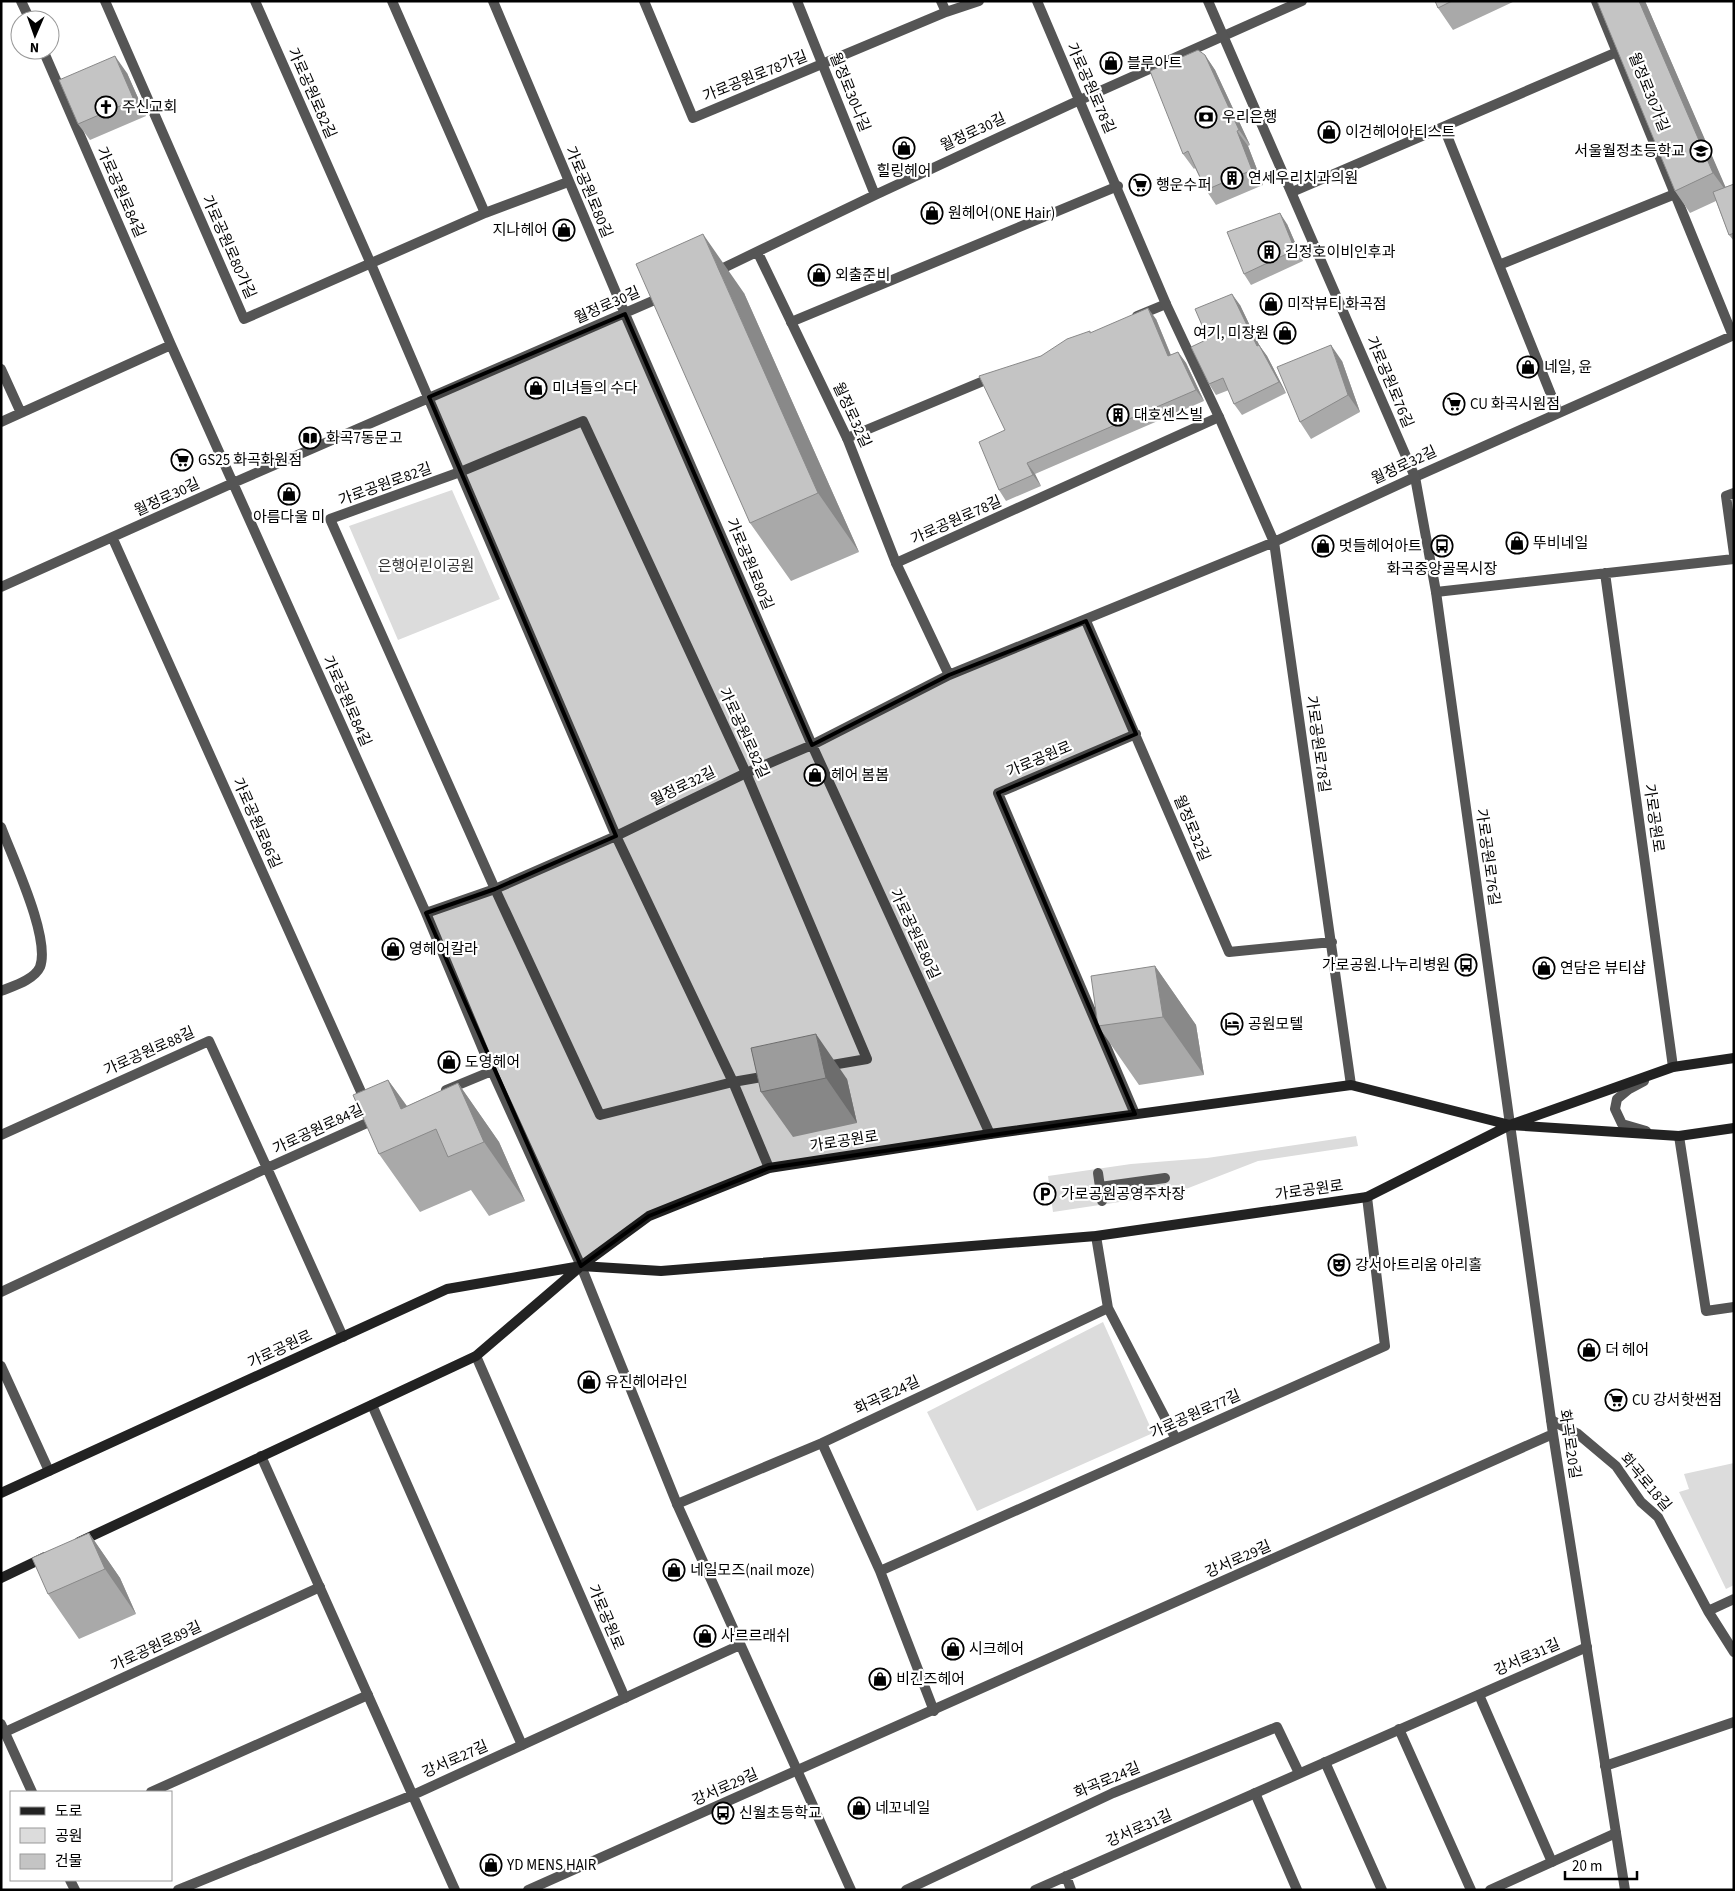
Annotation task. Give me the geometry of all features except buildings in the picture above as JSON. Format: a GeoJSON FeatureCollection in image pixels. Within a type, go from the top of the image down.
{"type":"FeatureCollection","features":[{"type":"Feature","properties":{"kind":"main road","name":"가로공원로"},"geometry":{"type":"LineString","coordinates":[[1,1494],[447,1289],[581,1266],[661,1271],[1096,1236],[1367,1197],[1510,1125],[1674,1067],[1734,1058]]}},
{"type":"Feature","properties":{"kind":"main road","name":"가로공원로"},"geometry":{"type":"LineString","coordinates":[[73,1544],[476,1356],[581,1266],[649,1216],[769,1168],[990,1134],[1351,1085],[1510,1125],[1679,1136],[1734,1128]]}},
{"type":"Feature","properties":{"kind":"main road"},"geometry":{"type":"LineString","coordinates":[[1,1578],[55,1553]]}},
{"type":"Feature","properties":{"kind":"street","name":"가로공원로80가길"},"geometry":{"type":"LineString","coordinates":[[105,1],[244,319],[486,213],[568,182]]}},
{"type":"Feature","properties":{"kind":"street","name":"가로공원로82길"},"geometry":{"type":"LineString","coordinates":[[255,1],[372,264],[616,836],[733,1082],[769,1168]]}},
{"type":"Feature","properties":{"kind":"street"},"geometry":{"type":"LineString","coordinates":[[392,1],[486,213]]}},
{"type":"Feature","properties":{"kind":"street","name":"가로공원로80길"},"geometry":{"type":"LineString","coordinates":[[493,1],[568,182],[812,745],[990,1134]]}},
{"type":"Feature","properties":{"kind":"street","name":"가로공원로78가길"},"geometry":{"type":"LineString","coordinates":[[644,1],[693,118],[946,12],[979,1]]}},
{"type":"Feature","properties":{"kind":"street","name":"월정로30나길"},"geometry":{"type":"LineString","coordinates":[[797,1],[875,195]]}},
{"type":"Feature","properties":{"kind":"street"},"geometry":{"type":"LineString","coordinates":[[941,1],[946,12]]}},
{"type":"Feature","properties":{"kind":"street","name":"가로공원로78길"},"geometry":{"type":"LineString","coordinates":[[1037,1],[1118,186],[1166,304],[1220,418],[1274,542],[1351,1085]]}},
{"type":"Feature","properties":{"kind":"street","name":"가로공원로76길"},"geometry":{"type":"LineString","coordinates":[[1208,1],[1415,477],[1436,592],[1510,1125]]}},
{"type":"Feature","properties":{"kind":"street","name":"월정로30길"},"geometry":{"type":"LineString","coordinates":[[705,277],[1079,100],[1302,1]]}},
{"type":"Feature","properties":{"kind":"street","name":"월정로30가길"},"geometry":{"type":"LineString","coordinates":[[1596,1],[1733,335]]}},
{"type":"Feature","properties":{"kind":"street"},"geometry":{"type":"LineString","coordinates":[[1292,192],[1617,52]]}},
{"type":"Feature","properties":{"kind":"street","name":"가로공원로84길"},"geometry":{"type":"LineString","coordinates":[[47,60],[233,483],[426,913],[492,1071],[581,1266]]}},
{"type":"Feature","properties":{"kind":"street"},"geometry":{"type":"LineString","coordinates":[[1444,128],[1558,412]]}},
{"type":"Feature","properties":{"kind":"street"},"geometry":{"type":"LineString","coordinates":[[791,322],[1118,186]]}},
{"type":"Feature","properties":{"kind":"street"},"geometry":{"type":"LineString","coordinates":[[1499,265],[1675,194]]}},
{"type":"Feature","properties":{"kind":"street","name":"월정로32길"},"geometry":{"type":"LineString","coordinates":[[758,253],[847,438],[896,563],[949,675]]}},
{"type":"Feature","properties":{"kind":"street","name":"월정로30길"},"geometry":{"type":"LineString","coordinates":[[1,587],[113,539],[233,483],[429,397],[678,290]]}},
{"type":"Feature","properties":{"kind":"street"},"geometry":{"type":"LineString","coordinates":[[1130,319],[1166,304]]}},
{"type":"Feature","properties":{"kind":"street","name":"월정로32길"},"geometry":{"type":"LineString","coordinates":[[426,913],[495,889],[616,836],[746,773],[812,745],[949,675],[1086,621],[1274,542],[1558,412],[1733,335]]}},
{"type":"Feature","properties":{"kind":"street"},"geometry":{"type":"LineString","coordinates":[[1,422],[172,345]]}},
{"type":"Feature","properties":{"kind":"street"},"geometry":{"type":"LineString","coordinates":[[1,370],[21,413]]}},
{"type":"Feature","properties":{"kind":"street"},"geometry":{"type":"LineString","coordinates":[[847,438],[1002,373]]}},
{"type":"Feature","properties":{"kind":"street","name":"가로공원로78길"},"geometry":{"type":"LineString","coordinates":[[896,563],[1220,418]]}},
{"type":"Feature","properties":{"kind":"street","name":"가로공원로82길"},"geometry":{"type":"LineString","coordinates":[[583,421],[746,773],[867,1059],[733,1082],[600,1115],[495,889],[330,519],[460,472],[583,421]]}},
{"type":"Feature","properties":{"kind":"street"},"geometry":{"type":"LineString","coordinates":[[1734,493],[1726,496],[1734,554]]}},
{"type":"Feature","properties":{"kind":"street","name":"가로공원로86길"},"geometry":{"type":"LineString","coordinates":[[113,539],[374,1120]]}},
{"type":"Feature","properties":{"kind":"street"},"geometry":{"type":"LineString","coordinates":[[1436,592],[1734,559]]}},
{"type":"Feature","properties":{"kind":"street","name":"가로공원로"},"geometry":{"type":"LineString","coordinates":[[1605,574],[1674,1067]]}},
{"type":"Feature","properties":{"kind":"street","name":"월정로32길"},"geometry":{"type":"LineString","coordinates":[[1086,621],[1230,952],[1332,942]]}},
{"type":"Feature","properties":{"kind":"street","name":"가로공원로"},"geometry":{"type":"LineString","coordinates":[[1135,1114],[998,793],[1136,734]]}},
{"type":"Feature","properties":{"kind":"street"},"geometry":{"type":"LineString","coordinates":[[1,827],[39,930],[42,951],[39,968],[27,980],[1,991]]}},
{"type":"Feature","properties":{"kind":"street","name":"가로공원로88길"},"geometry":{"type":"LineString","coordinates":[[1,1135],[209,1041],[343,1337]]}},
{"type":"Feature","properties":{"kind":"street"},"geometry":{"type":"LineString","coordinates":[[1674,1067],[1629,1089],[1617,1098],[1615,1109],[1622,1124],[1637,1129],[1679,1136],[1706,1311],[1734,1307]]}},
{"type":"Feature","properties":{"kind":"street"},"geometry":{"type":"LineString","coordinates":[[437,1094],[492,1071]]}},
{"type":"Feature","properties":{"kind":"street","name":"가로공원로84길"},"geometry":{"type":"LineString","coordinates":[[267,1168],[392,1112]]}},
{"type":"Feature","properties":{"kind":"street","name":"화곡로20길"},"geometry":{"type":"LineString","coordinates":[[1510,1125],[1551,1420],[1625,1890]]}},
{"type":"Feature","properties":{"kind":"street"},"geometry":{"type":"LineString","coordinates":[[1,1292],[267,1168]]}},
{"type":"Feature","properties":{"kind":"street"},"geometry":{"type":"LineString","coordinates":[[1098,1173],[1102,1201]]}},
{"type":"Feature","properties":{"kind":"street"},"geometry":{"type":"LineString","coordinates":[[1100,1187],[1165,1178]]}},
{"type":"Feature","properties":{"kind":"street","name":"가로공원로77길"},"geometry":{"type":"LineString","coordinates":[[880,1571],[1385,1346],[1367,1197]]}},
{"type":"Feature","properties":{"kind":"street"},"geometry":{"type":"LineString","coordinates":[[1096,1236],[1108,1308],[1176,1439]]}},
{"type":"Feature","properties":{"kind":"street"},"geometry":{"type":"LineString","coordinates":[[581,1266],[677,1504],[851,1890]]}},
{"type":"Feature","properties":{"kind":"street","name":"화곡로24길"},"geometry":{"type":"LineString","coordinates":[[677,1504],[822,1443],[1108,1308]]}},
{"type":"Feature","properties":{"kind":"street","name":"가로공원로"},"geometry":{"type":"LineString","coordinates":[[476,1356],[625,1698]]}},
{"type":"Feature","properties":{"kind":"street"},"geometry":{"type":"LineString","coordinates":[[1,1366],[50,1472]]}},
{"type":"Feature","properties":{"kind":"street"},"geometry":{"type":"LineString","coordinates":[[372,1405],[522,1745]]}},
{"type":"Feature","properties":{"kind":"street","name":"화곡로18길"},"geometry":{"type":"LineString","coordinates":[[1551,1420],[1578,1434],[1616,1466],[1641,1502],[1658,1517],[1708,1611],[1734,1652]]}},
{"type":"Feature","properties":{"kind":"street","name":"강서로29길"},"geometry":{"type":"LineString","coordinates":[[528,1890],[1554,1434]]}},
{"type":"Feature","properties":{"kind":"street"},"geometry":{"type":"LineString","coordinates":[[822,1443],[880,1571],[934,1711]]}},
{"type":"Feature","properties":{"kind":"street"},"geometry":{"type":"LineString","coordinates":[[261,1456],[455,1890]]}},
{"type":"Feature","properties":{"kind":"street","name":"가로공원로89길"},"geometry":{"type":"LineString","coordinates":[[3,1728],[320,1587]]}},
{"type":"Feature","properties":{"kind":"street"},"geometry":{"type":"LineString","coordinates":[[1708,1611],[1734,1599]]}},
{"type":"Feature","properties":{"kind":"street","name":"강서로27길"},"geometry":{"type":"LineString","coordinates":[[178,1890],[413,1795],[740,1645]]}},
{"type":"Feature","properties":{"kind":"street","name":"강서로31길"},"geometry":{"type":"LineString","coordinates":[[1035,1890],[1587,1647]]}},
{"type":"Feature","properties":{"kind":"street"},"geometry":{"type":"LineString","coordinates":[[153,1791],[368,1695]]}},
{"type":"Feature","properties":{"kind":"street"},"geometry":{"type":"LineString","coordinates":[[1479,1695],[1552,1862]]}},
{"type":"Feature","properties":{"kind":"street"},"geometry":{"type":"LineString","coordinates":[[1606,1766],[1734,1722]]}},
{"type":"Feature","properties":{"kind":"street","name":"화곡로24길"},"geometry":{"type":"LineString","coordinates":[[906,1890],[1113,1793],[1277,1727],[1299,1773]]}},
{"type":"Feature","properties":{"kind":"street"},"geometry":{"type":"LineString","coordinates":[[3,1728],[32,1791]]}},
{"type":"Feature","properties":{"kind":"street"},"geometry":{"type":"LineString","coordinates":[[1399,1729],[1471,1890]]}},
{"type":"Feature","properties":{"kind":"street"},"geometry":{"type":"LineString","coordinates":[[1326,1762],[1382,1890]]}},
{"type":"Feature","properties":{"kind":"street"},"geometry":{"type":"LineString","coordinates":[[1255,1793],[1297,1890]]}},
{"type":"Feature","properties":{"kind":"street"},"geometry":{"type":"LineString","coordinates":[[1490,1890],[1616,1833]]}},
{"type":"Feature","properties":{"kind":"street"},"geometry":{"type":"LineString","coordinates":[[1066,1876],[1071,1890]]}},
{"type":"Feature","properties":{"kind":"highlighted area"},"geometry":{"type":"Polygon","coordinates":[[[625,314],[812,745],[949,675],[1086,621],[1136,734],[998,793],[1135,1114],[769,1168],[649,1216],[581,1266],[426,913],[495,889],[616,836],[429,397],[625,314]]]}},
{"type":"Feature","properties":{"kind":"green space","name":"은행어린이공원"},"geometry":{"type":"Polygon","coordinates":[[[452,490],[500,599],[398,640],[349,526],[452,490]]]}},
{"type":"Feature","properties":{"kind":"green space"},"geometry":{"type":"Polygon","coordinates":[[[1356,1136],[1358,1146],[1258,1161],[1173,1194],[1053,1212],[1048,1176],[1131,1164],[1207,1158],[1356,1136]]]}},
{"type":"Feature","properties":{"kind":"green space"},"geometry":{"type":"Polygon","coordinates":[[[1103,1322],[1153,1433],[977,1511],[927,1412],[1103,1322]]]}},
{"type":"Feature","properties":{"kind":"green space"},"geometry":{"type":"Polygon","coordinates":[[[1734,1463],[1734,1585],[1726,1589],[1679,1492],[1689,1489],[1684,1474],[1734,1463]]]}},
{"type":"Feature","properties":{"kind":"place","name":"블루아트"},"geometry":{"type":"Point","coordinates":[1111,63]}},
{"type":"Feature","properties":{"kind":"place","name":"주신교회"},"geometry":{"type":"Point","coordinates":[106,107]}},
{"type":"Feature","properties":{"kind":"place","name":"우리은행"},"geometry":{"type":"Point","coordinates":[1206,117]}},
{"type":"Feature","properties":{"kind":"place","name":"이건헤어아티스트"},"geometry":{"type":"Point","coordinates":[1329,132]}},
{"type":"Feature","properties":{"kind":"place","name":"힐링헤어"},"geometry":{"type":"Point","coordinates":[904,148]}},
{"type":"Feature","properties":{"kind":"place","name":"서울월정초등학교"},"geometry":{"type":"Point","coordinates":[1701,151]}},
{"type":"Feature","properties":{"kind":"place","name":"연세우리치과의원"},"geometry":{"type":"Point","coordinates":[1232,178]}},
{"type":"Feature","properties":{"kind":"place","name":"행운수퍼"},"geometry":{"type":"Point","coordinates":[1140,185]}},
{"type":"Feature","properties":{"kind":"place","name":"원헤어(ONE Hair)"},"geometry":{"type":"Point","coordinates":[932,213]}},
{"type":"Feature","properties":{"kind":"place","name":"지나헤어"},"geometry":{"type":"Point","coordinates":[564,230]}},
{"type":"Feature","properties":{"kind":"place","name":"김정호이비인후과"},"geometry":{"type":"Point","coordinates":[1269,252]}},
{"type":"Feature","properties":{"kind":"place","name":"외출준비"},"geometry":{"type":"Point","coordinates":[819,275]}},
{"type":"Feature","properties":{"kind":"place","name":"미작뷰티 화곡점"},"geometry":{"type":"Point","coordinates":[1271,304]}},
{"type":"Feature","properties":{"kind":"place","name":"여기, 미장원"},"geometry":{"type":"Point","coordinates":[1285,333]}},
{"type":"Feature","properties":{"kind":"place","name":"네일, 윤"},"geometry":{"type":"Point","coordinates":[1528,367]}},
{"type":"Feature","properties":{"kind":"place","name":"미녀들의 수다"},"geometry":{"type":"Point","coordinates":[536,388]}},
{"type":"Feature","properties":{"kind":"place","name":"CU 화곡시원점"},"geometry":{"type":"Point","coordinates":[1454,404]}},
{"type":"Feature","properties":{"kind":"place","name":"대호센스빌"},"geometry":{"type":"Point","coordinates":[1118,415]}},
{"type":"Feature","properties":{"kind":"place","name":"화곡7동문고"},"geometry":{"type":"Point","coordinates":[310,438]}},
{"type":"Feature","properties":{"kind":"place","name":"GS25 화곡화원점"},"geometry":{"type":"Point","coordinates":[182,460]}},
{"type":"Feature","properties":{"kind":"place","name":"아름다울 미"},"geometry":{"type":"Point","coordinates":[289,494]}},
{"type":"Feature","properties":{"kind":"place","name":"뚜비네일"},"geometry":{"type":"Point","coordinates":[1517,543]}},
{"type":"Feature","properties":{"kind":"place","name":"멋들헤어아트"},"geometry":{"type":"Point","coordinates":[1323,546]}},
{"type":"Feature","properties":{"kind":"place","name":"화곡중앙골목시장"},"geometry":{"type":"Point","coordinates":[1442,546]}},
{"type":"Feature","properties":{"kind":"place","name":"헤어 봄봄"},"geometry":{"type":"Point","coordinates":[815,775]}},
{"type":"Feature","properties":{"kind":"place","name":"영헤어칼라"},"geometry":{"type":"Point","coordinates":[393,949]}},
{"type":"Feature","properties":{"kind":"place","name":"가로공원.나누리병원"},"geometry":{"type":"Point","coordinates":[1466,965]}},
{"type":"Feature","properties":{"kind":"place","name":"연담은 뷰티샵"},"geometry":{"type":"Point","coordinates":[1544,968]}},
{"type":"Feature","properties":{"kind":"place","name":"공원모텔"},"geometry":{"type":"Point","coordinates":[1232,1024]}},
{"type":"Feature","properties":{"kind":"place","name":"도영헤어"},"geometry":{"type":"Point","coordinates":[449,1062]}},
{"type":"Feature","properties":{"kind":"place","name":"가로공원공영주차장"},"geometry":{"type":"Point","coordinates":[1045,1194]}},
{"type":"Feature","properties":{"kind":"place","name":"강서아트리움 아리홀"},"geometry":{"type":"Point","coordinates":[1339,1265]}},
{"type":"Feature","properties":{"kind":"place","name":"더 헤어"},"geometry":{"type":"Point","coordinates":[1589,1350]}},
{"type":"Feature","properties":{"kind":"place","name":"유진헤어라인"},"geometry":{"type":"Point","coordinates":[589,1382]}},
{"type":"Feature","properties":{"kind":"place","name":"CU 강서핫썬점"},"geometry":{"type":"Point","coordinates":[1616,1400]}},
{"type":"Feature","properties":{"kind":"place","name":"네일모즈(nail moze)"},"geometry":{"type":"Point","coordinates":[674,1570]}},
{"type":"Feature","properties":{"kind":"place","name":"사르르래쉬"},"geometry":{"type":"Point","coordinates":[705,1636]}},
{"type":"Feature","properties":{"kind":"place","name":"시크헤어"},"geometry":{"type":"Point","coordinates":[953,1649]}},
{"type":"Feature","properties":{"kind":"place","name":"비긴즈헤어"},"geometry":{"type":"Point","coordinates":[880,1679]}},
{"type":"Feature","properties":{"kind":"place","name":"네꼬네일"},"geometry":{"type":"Point","coordinates":[859,1808]}},
{"type":"Feature","properties":{"kind":"place","name":"신월초등학교"},"geometry":{"type":"Point","coordinates":[723,1813]}},
{"type":"Feature","properties":{"kind":"place","name":"YD MENS HAIR"},"geometry":{"type":"Point","coordinates":[491,1865]}}]}
